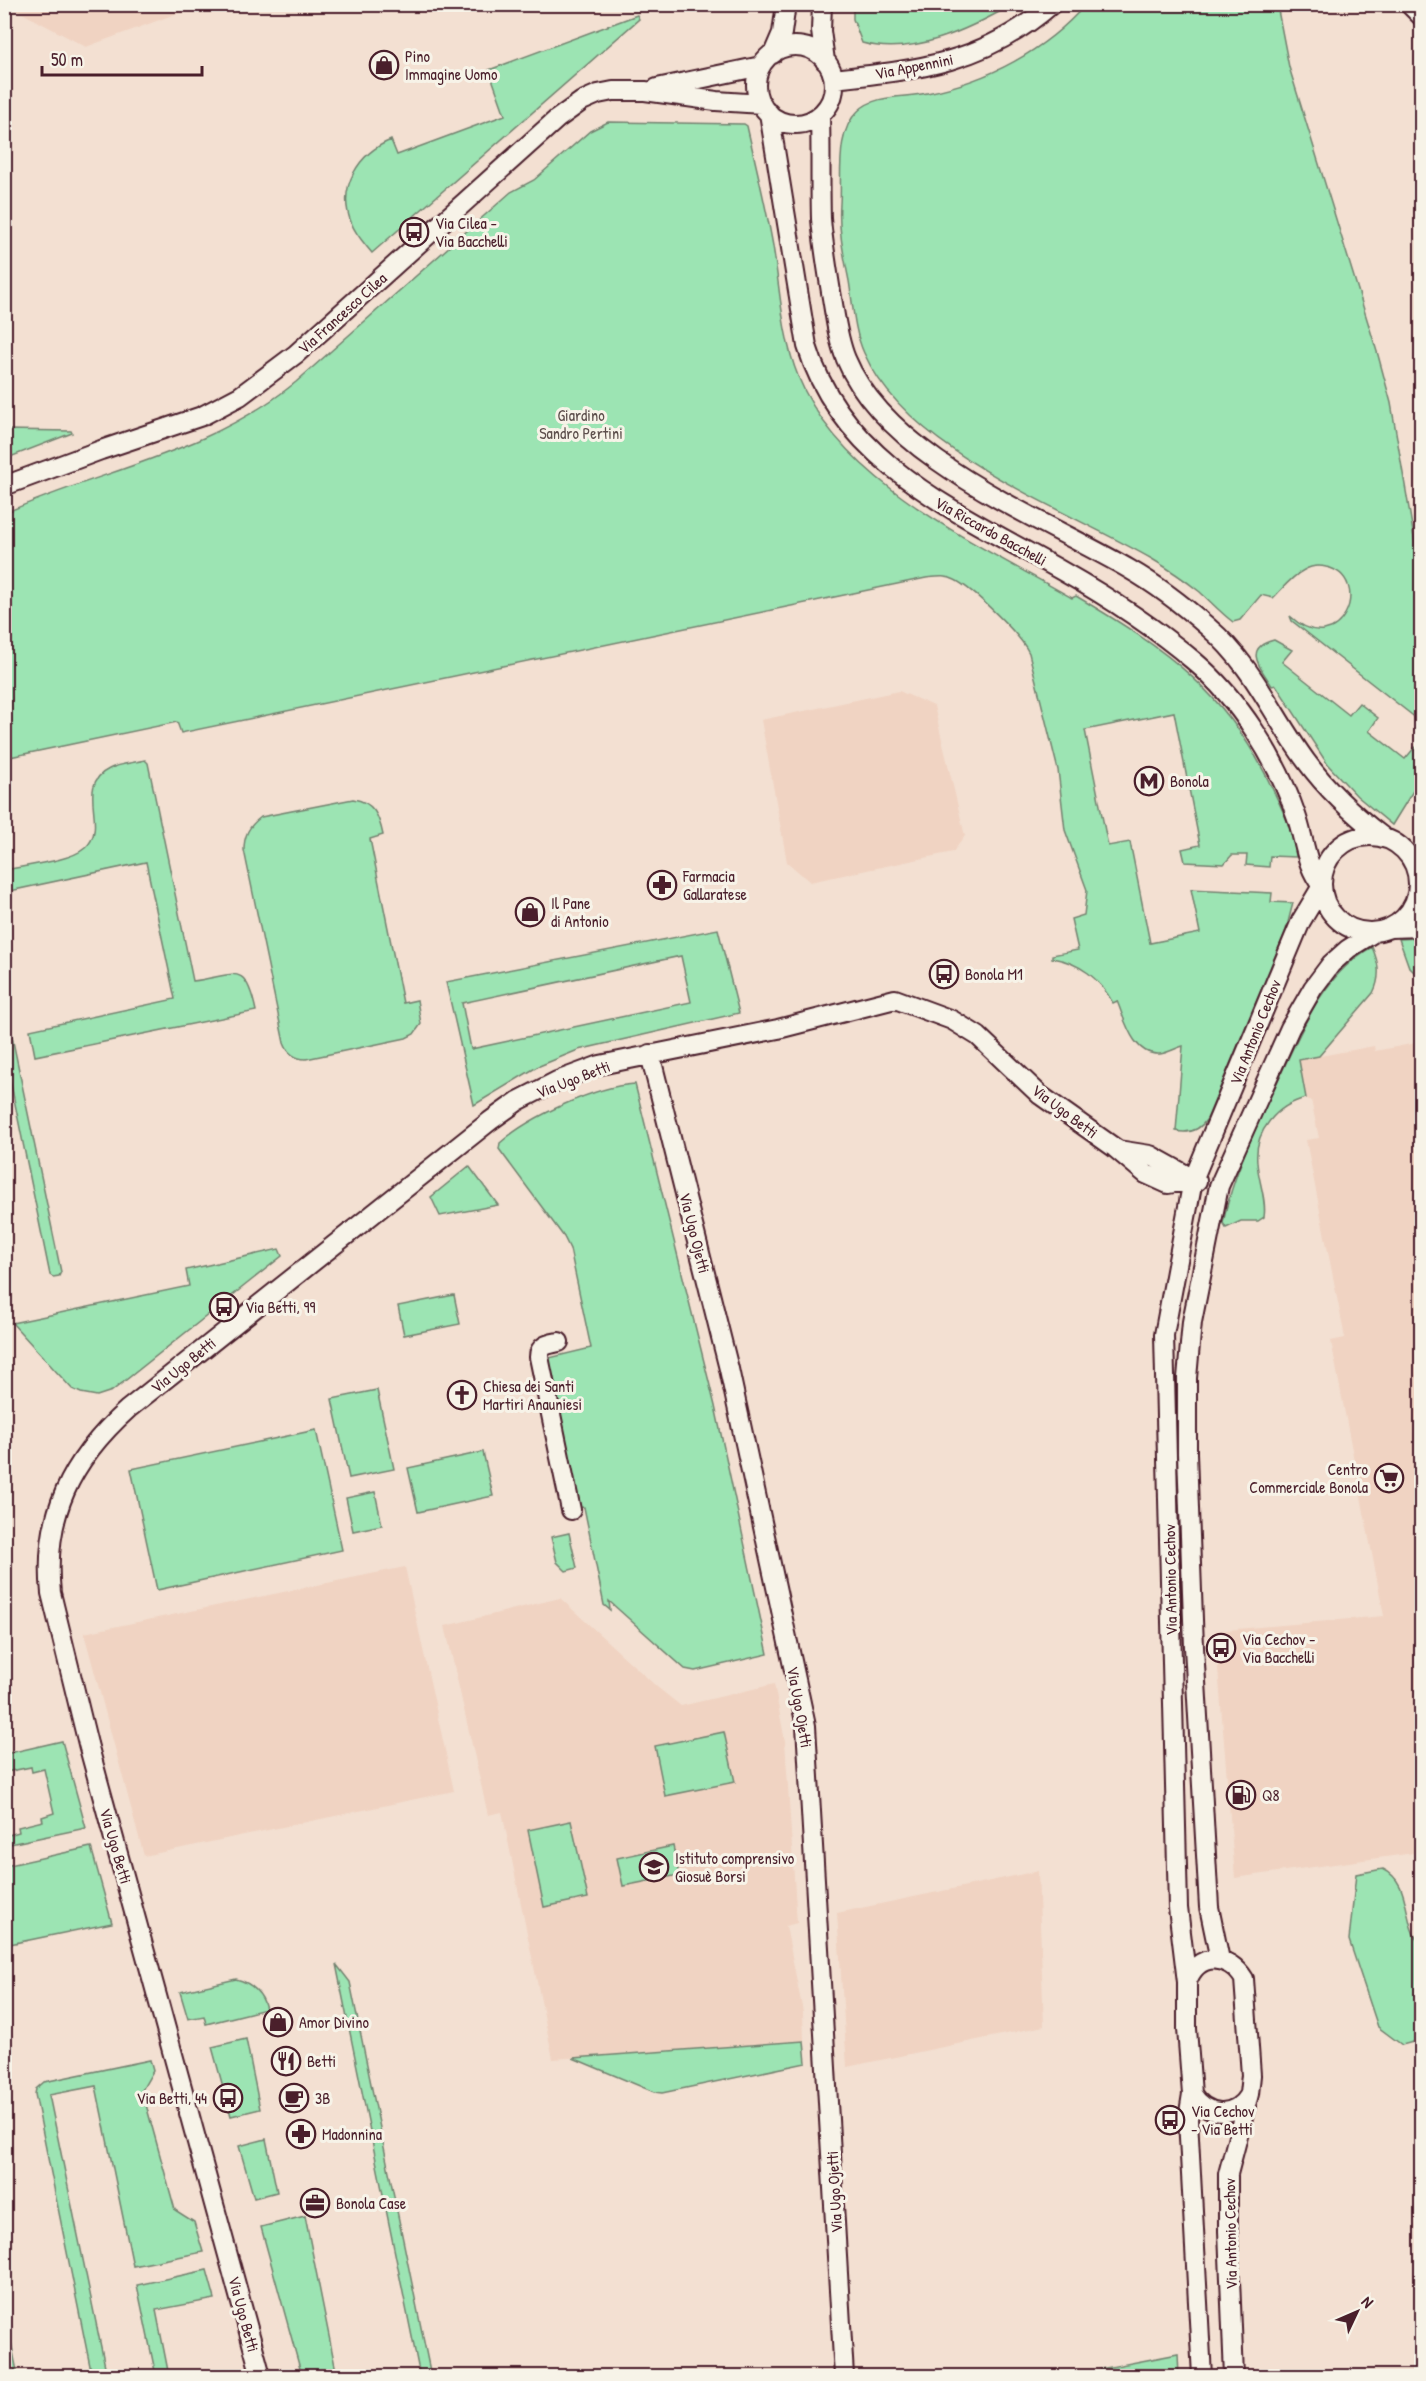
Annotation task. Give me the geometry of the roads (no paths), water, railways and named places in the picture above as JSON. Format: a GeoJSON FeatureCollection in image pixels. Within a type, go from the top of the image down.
{"type":"FeatureCollection","features":[{"type":"Feature","properties":{"kind":"street"},"geometry":{"type":"LineString","coordinates":[[786,4],[782,33],[767,60],[757,86],[765,109],[778,120],[792,124],[807,122],[820,115],[832,99],[834,79],[825,61],[821,31],[822,4]]}},
{"type":"Feature","properties":{"kind":"street","name":"Via Appennini"},"geometry":{"type":"LineString","coordinates":[[834,79],[916,69],[951,61],[981,50],[1013,34],[1052,4]]}},
{"type":"Feature","properties":{"kind":"street"},"geometry":{"type":"LineString","coordinates":[[1409,4],[1422,17]]}},
{"type":"Feature","properties":{"kind":"street"},"geometry":{"type":"LineString","coordinates":[[767,60],[786,48],[801,47],[814,51],[825,61]]}},
{"type":"Feature","properties":{"kind":"street","name":"Via Francesco Cilea"},"geometry":{"type":"LineString","coordinates":[[4,486],[202,416],[240,396],[296,354],[566,112],[598,94],[645,91],[767,60]]}},
{"type":"Feature","properties":{"kind":"street","name":"Via Francesco Cilea"},"geometry":{"type":"LineString","coordinates":[[645,91],[765,109]]}},
{"type":"Feature","properties":{"kind":"street","name":"Via Riccardo Bacchelli"},"geometry":{"type":"LineString","coordinates":[[765,109],[807,346],[819,379],[842,416],[870,449],[926,494],[1065,573],[1139,620],[1168,640],[1210,675],[1239,711],[1271,759],[1295,811],[1311,870],[1322,886]]}},
{"type":"Feature","properties":{"kind":"street","name":"Via Riccardo Bacchelli"},"geometry":{"type":"LineString","coordinates":[[820,115],[821,220],[837,328],[847,360],[867,393],[901,430],[947,467],[973,484],[1131,570],[1210,628],[1235,653],[1305,760],[1319,777],[1348,808],[1383,837]]}},
{"type":"Feature","properties":{"kind":"street"},"geometry":{"type":"LineString","coordinates":[[1383,930],[1402,920],[1412,909],[1419,880],[1415,857],[1397,843],[1383,837],[1368,835],[1354,838],[1341,844],[1331,854],[1324,867],[1323,894],[1328,908],[1336,919],[1361,932],[1422,927]]}},
{"type":"Feature","properties":{"kind":"street","name":"Via Antonio Cechov"},"geometry":{"type":"LineString","coordinates":[[1202,2376],[1188,2119],[1192,2094],[1187,2029],[1187,1982],[1178,1908],[1164,1335],[1193,1180],[1300,921],[1322,886]]}},
{"type":"Feature","properties":{"kind":"street","name":"Via Antonio Cechov"},"geometry":{"type":"LineString","coordinates":[[1234,2376],[1227,2231],[1228,2174],[1249,2094],[1251,2075],[1244,1979],[1239,1970],[1220,1960],[1209,1907],[1194,1647],[1187,1453],[1187,1378],[1191,1330],[1220,1186],[1231,1157],[1301,1008],[1323,974],[1339,957],[1360,940],[1383,930]]}},
{"type":"Feature","properties":{"kind":"street","name":"Via Ugo Betti"},"geometry":{"type":"LineString","coordinates":[[261,2376],[88,1744],[56,1617],[49,1572],[51,1542],[56,1515],[63,1495],[80,1463],[110,1425],[471,1136],[518,1101],[557,1081],[600,1065],[778,1029],[896,999],[952,1020],[978,1036],[1040,1095],[1117,1149],[1146,1174],[1168,1184],[1193,1180]]}},
{"type":"Feature","properties":{"kind":"street","name":"Via Ugo Ojetti"},"geometry":{"type":"LineString","coordinates":[[650,1054],[729,1369],[805,1720],[844,2376]]}},
{"type":"Feature","properties":{"kind":"street"},"geometry":{"type":"LineString","coordinates":[[1193,1180],[1220,1186]]}},
{"type":"Feature","properties":{"kind":"street"},"geometry":{"type":"LineString","coordinates":[[559,1342],[544,1346],[540,1349],[538,1357],[571,1510]]}},
{"type":"Feature","properties":{"kind":"street"},"geometry":{"type":"LineString","coordinates":[[1187,1982],[1196,1967],[1203,1962],[1220,1960]]}},
{"type":"Feature","properties":{"kind":"street"},"geometry":{"type":"LineString","coordinates":[[1192,2094],[1198,2103],[1216,2113],[1236,2109],[1244,2103],[1249,2094]]}},
{"type":"Feature","properties":{"kind":"place","name":"Pino Immagine Uomo"},"geometry":{"type":"Point","coordinates":[384,65]}},
{"type":"Feature","properties":{"kind":"place","name":"Via Cilea - Via Bacchelli"},"geometry":{"type":"Point","coordinates":[414,232]}},
{"type":"Feature","properties":{"kind":"place","name":"Bonola"},"geometry":{"type":"Point","coordinates":[1149,781]}},
{"type":"Feature","properties":{"kind":"place","name":"Farmacia Gallaratese"},"geometry":{"type":"Point","coordinates":[662,885]}},
{"type":"Feature","properties":{"kind":"place","name":"Il Pane di Antonio"},"geometry":{"type":"Point","coordinates":[530,912]}},
{"type":"Feature","properties":{"kind":"place","name":"Bonola M1"},"geometry":{"type":"Point","coordinates":[944,974]}},
{"type":"Feature","properties":{"kind":"place","name":"Via Betti, 99"},"geometry":{"type":"Point","coordinates":[224,1307]}},
{"type":"Feature","properties":{"kind":"place","name":"Chiesa dei Santi Martiri Anauniesi"},"geometry":{"type":"Point","coordinates":[462,1395]}},
{"type":"Feature","properties":{"kind":"place","name":"Centro Commerciale Bonola"},"geometry":{"type":"Point","coordinates":[1389,1478]}},
{"type":"Feature","properties":{"kind":"place","name":"Via Cechov - Via Bacchelli"},"geometry":{"type":"Point","coordinates":[1221,1648]}},
{"type":"Feature","properties":{"kind":"place","name":"Q8"},"geometry":{"type":"Point","coordinates":[1241,1795]}},
{"type":"Feature","properties":{"kind":"place","name":"Istituto comprensivo Giosuè Borsi"},"geometry":{"type":"Point","coordinates":[654,1867]}},
{"type":"Feature","properties":{"kind":"place","name":"Amor Divino"},"geometry":{"type":"Point","coordinates":[278,2022]}},
{"type":"Feature","properties":{"kind":"place","name":"Betti"},"geometry":{"type":"Point","coordinates":[286,2061]}},
{"type":"Feature","properties":{"kind":"place","name":"Via Betti, 44"},"geometry":{"type":"Point","coordinates":[228,2098]}},
{"type":"Feature","properties":{"kind":"place","name":"3B"},"geometry":{"type":"Point","coordinates":[294,2098]}},
{"type":"Feature","properties":{"kind":"place","name":"Via Cechov - Via Betti"},"geometry":{"type":"Point","coordinates":[1170,2120]}},
{"type":"Feature","properties":{"kind":"place","name":"Madonnina"},"geometry":{"type":"Point","coordinates":[301,2134]}},
{"type":"Feature","properties":{"kind":"place","name":"Bonola Case"},"geometry":{"type":"Point","coordinates":[315,2203]}},
{"type":"Feature","properties":{"kind":"park label","name":"Giardino Sandro Pertini"},"geometry":{"type":"Point","coordinates":[581,424]}}]}
